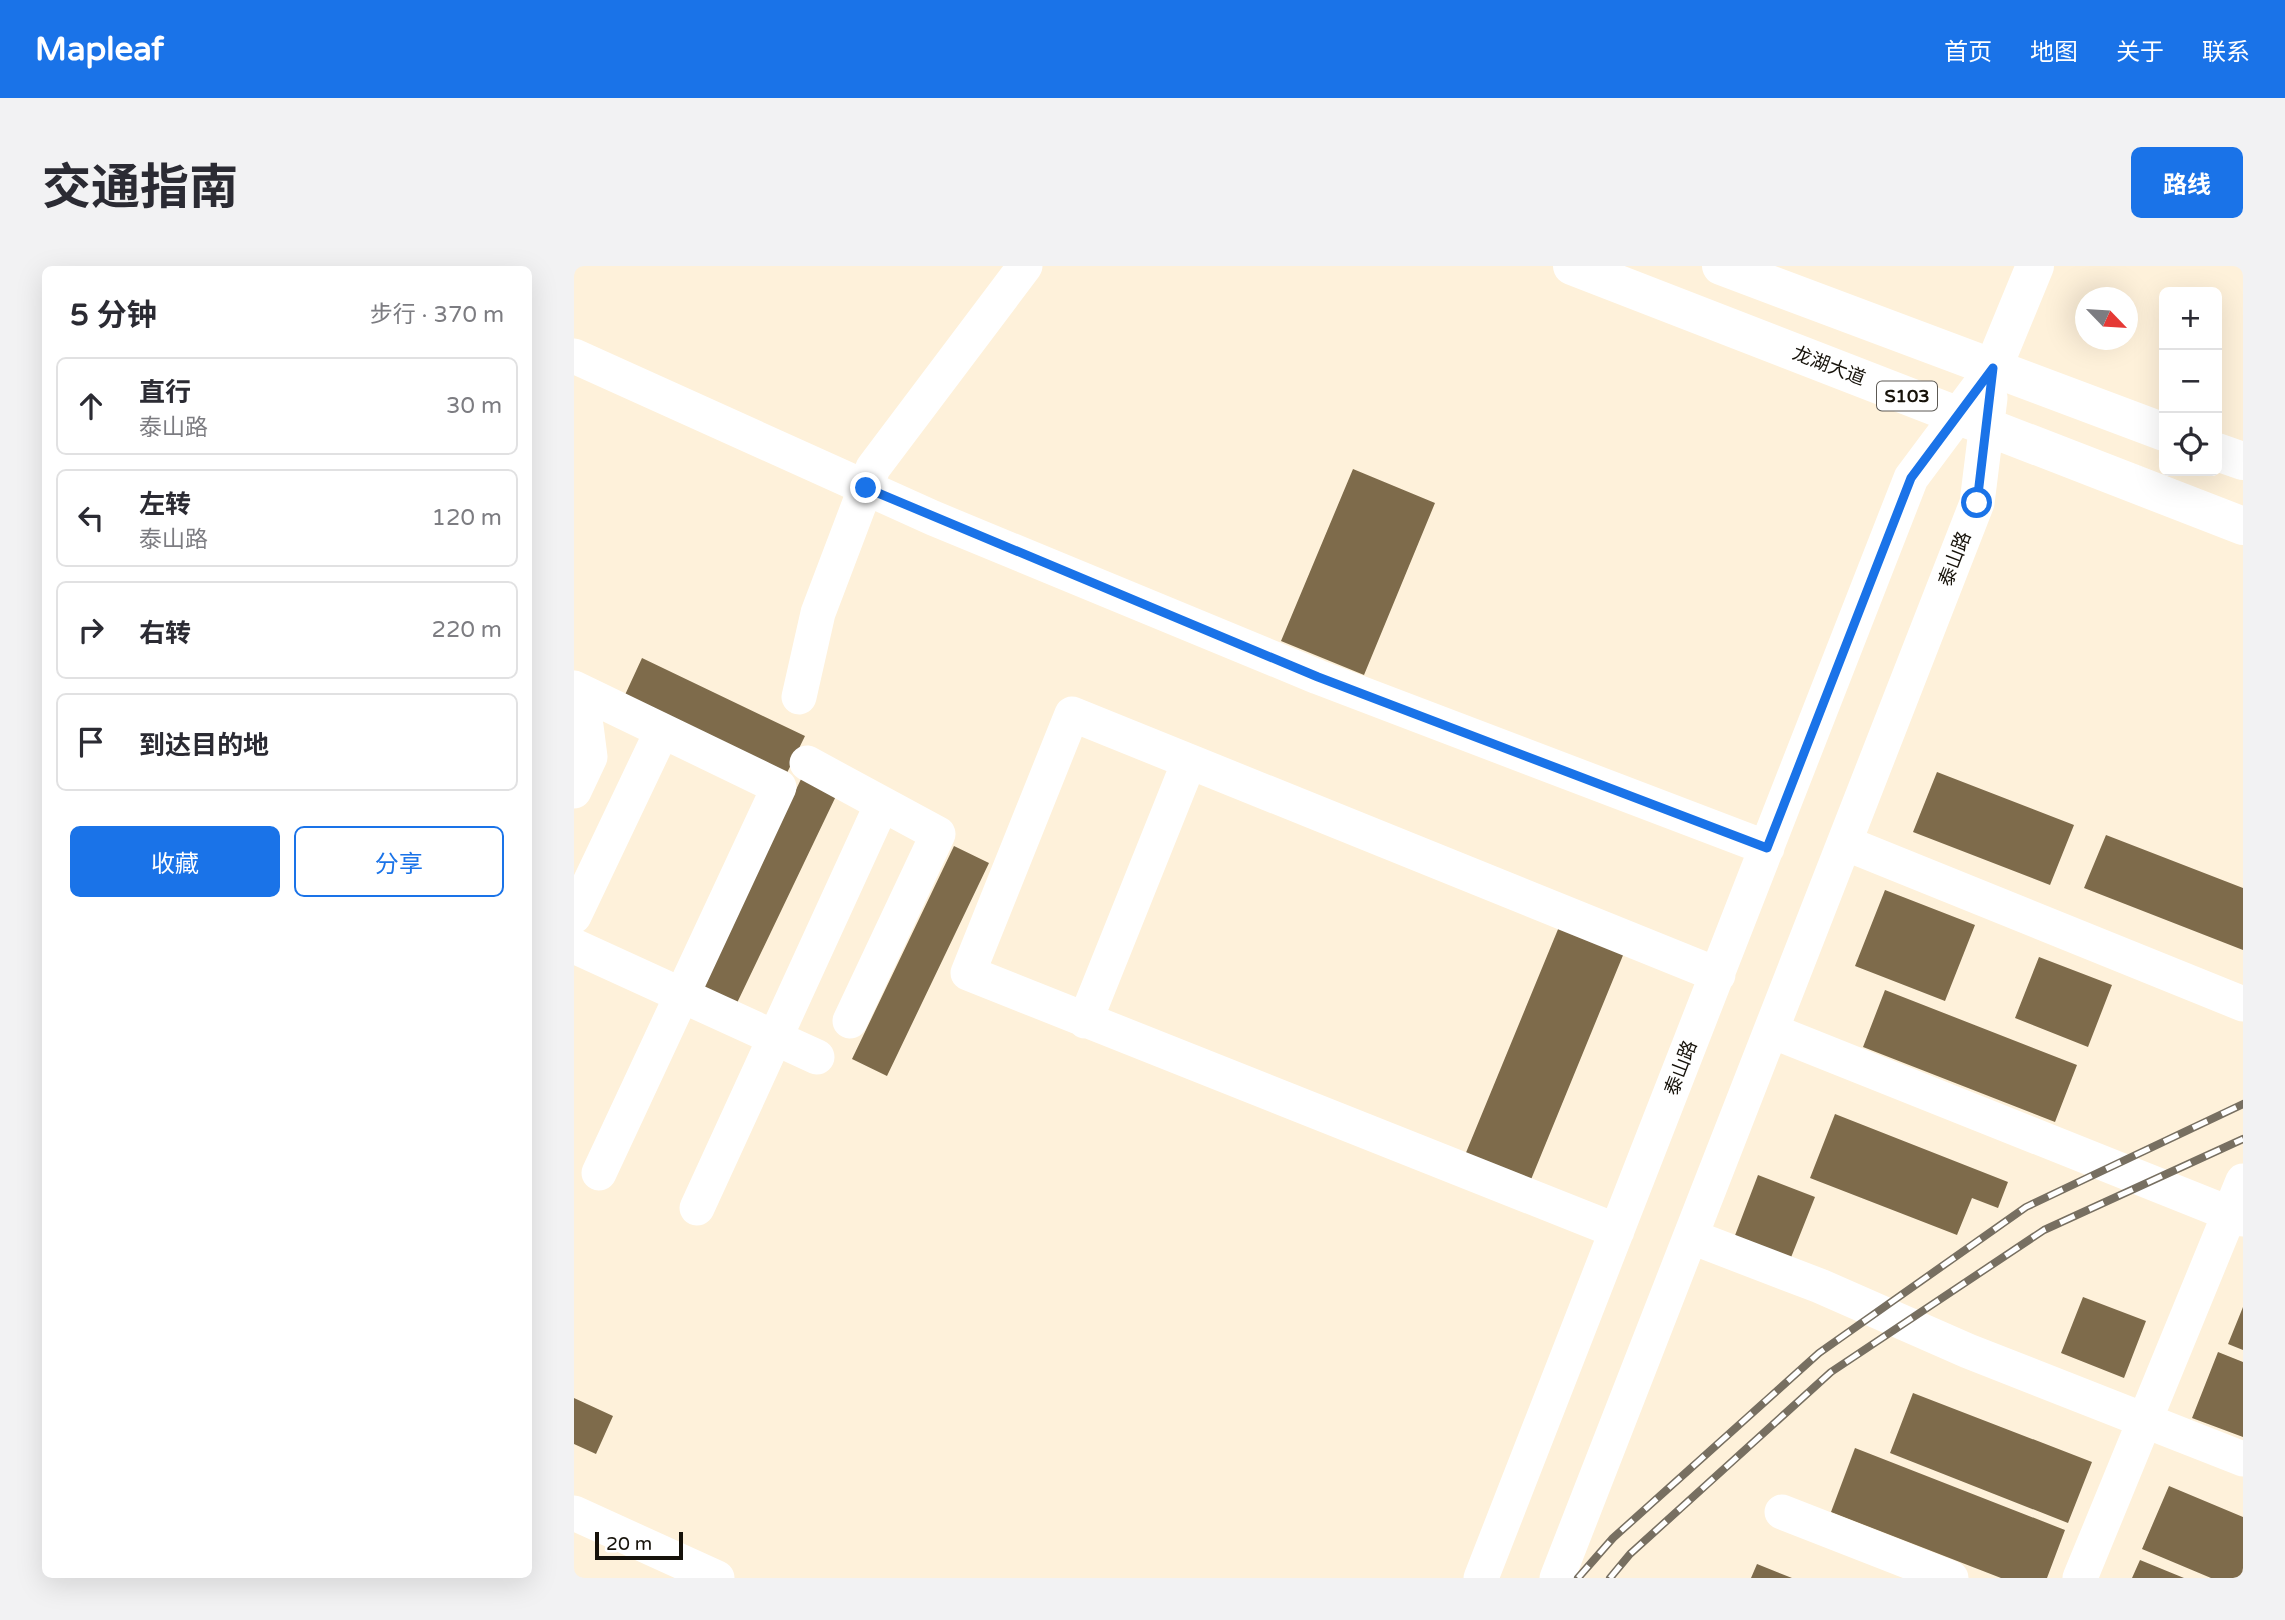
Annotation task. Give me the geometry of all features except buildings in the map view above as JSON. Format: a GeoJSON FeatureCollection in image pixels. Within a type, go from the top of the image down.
{"type":"FeatureCollection","features":[{"type":"Feature","properties":{"kind":"main road"},"geometry":{"type":"LineString","coordinates":[[1721,266],[2159,430]]}},
{"type":"Feature","properties":{"kind":"main road"},"geometry":{"type":"LineString","coordinates":[[1993,368],[2035,266]]}},
{"type":"Feature","properties":{"kind":"main road","name":"龙湖大道"},"geometry":{"type":"LineString","coordinates":[[1583,268],[2243,526]]}},
{"type":"Feature","properties":{"kind":"main road"},"geometry":{"type":"LineString","coordinates":[[2222,454],[2243,461]]}},
{"type":"Feature","properties":{"kind":"street"},"geometry":{"type":"LineString","coordinates":[[799,697],[818,613],[873,468],[1025,266]]}},
{"type":"Feature","properties":{"kind":"street"},"geometry":{"type":"LineString","coordinates":[[574,356],[866,488],[1318,677],[1767,848]]}},
{"type":"Feature","properties":{"kind":"street","name":"泰山路"},"geometry":{"type":"LineString","coordinates":[[1557,1578],[1977,503],[1973,422],[1993,368]]}},
{"type":"Feature","properties":{"kind":"street","name":"泰山路"},"geometry":{"type":"LineString","coordinates":[[1481,1578],[1911,478],[1973,422]]}},
{"type":"Feature","properties":{"kind":"street"},"geometry":{"type":"LineString","coordinates":[[574,688],[779,787],[599,1173]]}},
{"type":"Feature","properties":{"kind":"street"},"geometry":{"type":"LineString","coordinates":[[574,697],[586,726],[590,757],[574,791]]}},
{"type":"Feature","properties":{"kind":"street"},"geometry":{"type":"LineString","coordinates":[[1617,1231],[968,974],[1072,714],[1718,975]]}},
{"type":"Feature","properties":{"kind":"street"},"geometry":{"type":"LineString","coordinates":[[574,916],[662,731]]}},
{"type":"Feature","properties":{"kind":"street"},"geometry":{"type":"LineString","coordinates":[[1085,1021],[1189,762]]}},
{"type":"Feature","properties":{"kind":"street"},"geometry":{"type":"LineString","coordinates":[[807,763],[938,834],[850,1021]]}},
{"type":"Feature","properties":{"kind":"street"},"geometry":{"type":"LineString","coordinates":[[697,1208],[883,804]]}},
{"type":"Feature","properties":{"kind":"street"},"geometry":{"type":"LineString","coordinates":[[1844,843],[2243,1004]]}},
{"type":"Feature","properties":{"kind":"street"},"geometry":{"type":"LineString","coordinates":[[574,946],[817,1057]]}},
{"type":"Feature","properties":{"kind":"street"},"geometry":{"type":"LineString","coordinates":[[1772,1031],[2236,1216]]}},
{"type":"Feature","properties":{"kind":"street"},"geometry":{"type":"LineString","coordinates":[[2080,1578],[2144,1421],[2236,1216],[2243,1181]]}},
{"type":"Feature","properties":{"kind":"street"},"geometry":{"type":"LineString","coordinates":[[1692,1237],[1820,1286],[1968,1351],[2243,1459]]}},
{"type":"Feature","properties":{"kind":"street"},"geometry":{"type":"LineString","coordinates":[[1782,1512],[1951,1578]]}},
{"type":"Feature","properties":{"kind":"street"},"geometry":{"type":"LineString","coordinates":[[574,1513],[717,1578]]}},
{"type":"Feature","properties":{"kind":"railway"},"geometry":{"type":"LineString","coordinates":[[1578,1578],[1613,1538],[1819,1353],[2026,1207],[2243,1104]]}},
{"type":"Feature","properties":{"kind":"railway"},"geometry":{"type":"LineString","coordinates":[[1610,1578],[1630,1554],[1831,1372],[2044,1230],[2243,1139]]}},
{"type":"Feature","properties":{"kind":"route"},"geometry":{"type":"LineString","coordinates":[[866,488],[933,519],[1318,677],[1767,848],[1911,478],[1993,368],[1977,503]]}}]}
